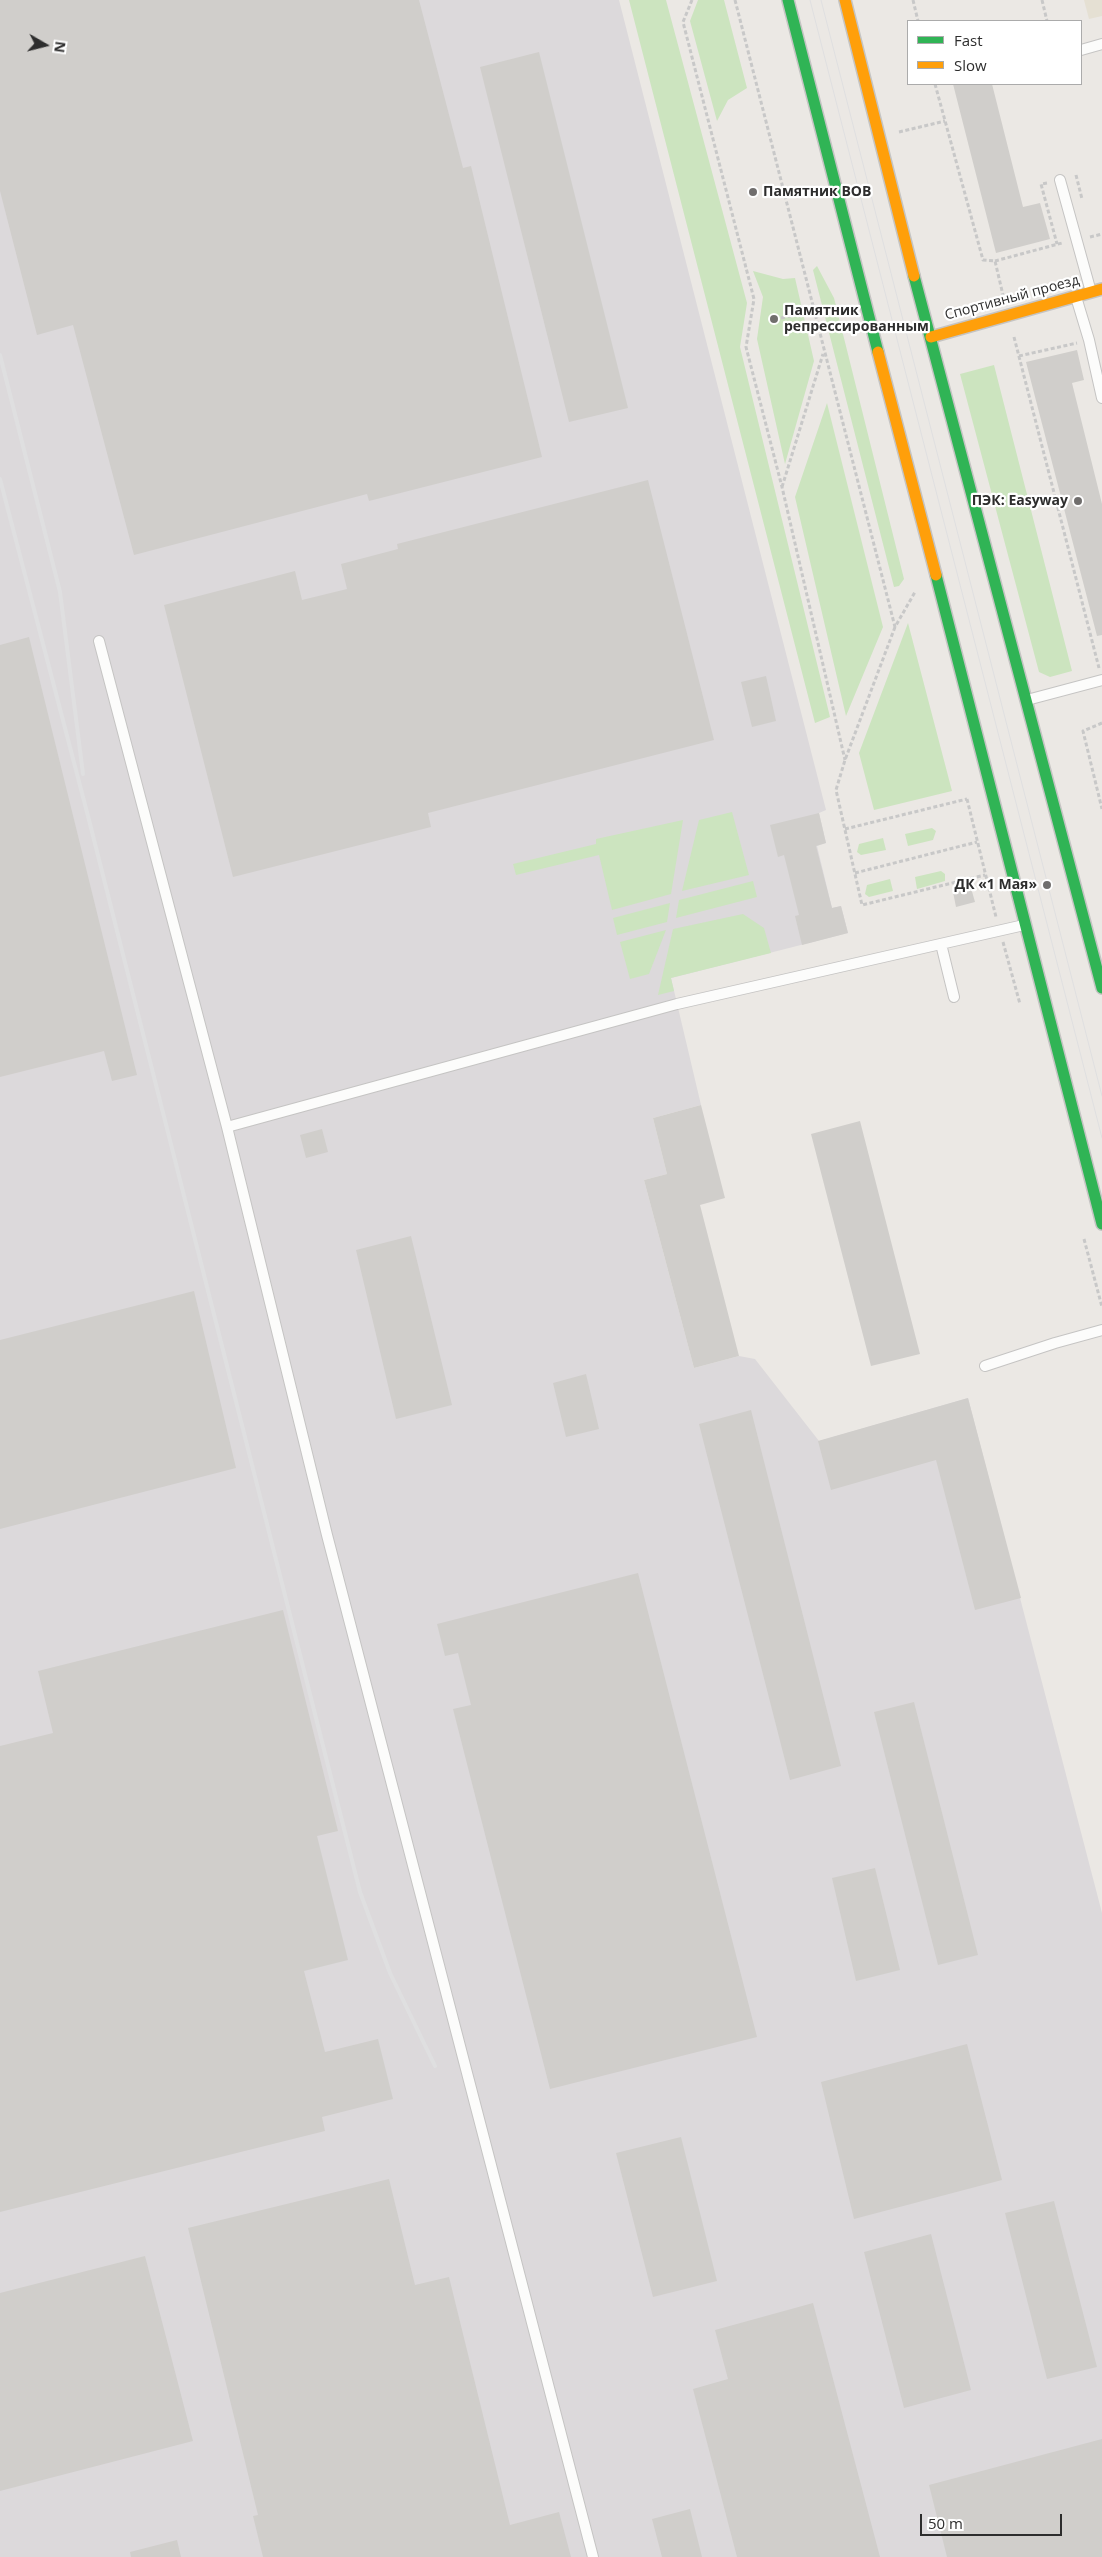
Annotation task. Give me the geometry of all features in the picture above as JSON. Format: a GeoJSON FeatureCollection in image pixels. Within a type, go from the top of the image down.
{"type":"FeatureCollection","features":[{"type":"Feature","properties":{"kind":"main road"},"geometry":{"type":"LineString","coordinates":[[788,0],[1102,1224]]}},
{"type":"Feature","properties":{"kind":"main road"},"geometry":{"type":"LineString","coordinates":[[845,0],[930,337],[1102,988]]}},
{"type":"Feature","properties":{"kind":"main road","name":"Спортивный проезд"},"geometry":{"type":"LineString","coordinates":[[930,337],[1096,291]]}},
{"type":"Feature","properties":{"kind":"lane"},"geometry":{"type":"LineString","coordinates":[[1082,50],[1102,44]]}},
{"type":"Feature","properties":{"kind":"lane"},"geometry":{"type":"LineString","coordinates":[[1060,180],[1076,240],[1096,291]]}},
{"type":"Feature","properties":{"kind":"lane"},"geometry":{"type":"LineString","coordinates":[[1076,296],[1089,340],[1102,398]]}},
{"type":"Feature","properties":{"kind":"lane"},"geometry":{"type":"LineString","coordinates":[[99,641],[228,1127],[327,1534],[593,2557]]}},
{"type":"Feature","properties":{"kind":"lane"},"geometry":{"type":"LineString","coordinates":[[1027,700],[1102,680]]}},
{"type":"Feature","properties":{"kind":"lane"},"geometry":{"type":"LineString","coordinates":[[228,1127],[677,1004],[1025,925]]}},
{"type":"Feature","properties":{"kind":"lane"},"geometry":{"type":"LineString","coordinates":[[941,944],[954,997]]}},
{"type":"Feature","properties":{"kind":"lane"},"geometry":{"type":"LineString","coordinates":[[985,1366],[1102,1330]]}},
{"type":"Feature","properties":{"kind":"path"},"geometry":{"type":"LineString","coordinates":[[692,0],[683,22],[754,299],[746,347],[782,486],[845,760]]}},
{"type":"Feature","properties":{"kind":"path"},"geometry":{"type":"LineString","coordinates":[[735,0],[895,627]]}},
{"type":"Feature","properties":{"kind":"path"},"geometry":{"type":"LineString","coordinates":[[913,0],[918,20]]}},
{"type":"Feature","properties":{"kind":"path"},"geometry":{"type":"LineString","coordinates":[[1042,0],[1047,20]]}},
{"type":"Feature","properties":{"kind":"path"},"geometry":{"type":"LineString","coordinates":[[935,85],[983,260],[994,261],[1102,234]]}},
{"type":"Feature","properties":{"kind":"path"},"geometry":{"type":"LineString","coordinates":[[897,133],[945,121]]}},
{"type":"Feature","properties":{"kind":"path"},"geometry":{"type":"LineString","coordinates":[[1048,183],[1041,184],[1057,244]]}},
{"type":"Feature","properties":{"kind":"path"},"geometry":{"type":"LineString","coordinates":[[994,261],[1102,680]]}},
{"type":"Feature","properties":{"kind":"path"},"geometry":{"type":"LineString","coordinates":[[781,318],[814,311]]}},
{"type":"Feature","properties":{"kind":"path"},"geometry":{"type":"LineString","coordinates":[[1019,356],[1089,340]]}},
{"type":"Feature","properties":{"kind":"path"},"geometry":{"type":"LineString","coordinates":[[782,486],[824,354]]}},
{"type":"Feature","properties":{"kind":"path"},"geometry":{"type":"LineString","coordinates":[[917,601],[915,591],[895,627],[845,760],[836,790],[862,905],[986,875],[965,790]]}},
{"type":"Feature","properties":{"kind":"path"},"geometry":{"type":"LineString","coordinates":[[1102,723],[1083,731],[1102,809]]}},
{"type":"Feature","properties":{"kind":"path"},"geometry":{"type":"LineString","coordinates":[[845,829],[967,799]]}},
{"type":"Feature","properties":{"kind":"path"},"geometry":{"type":"LineString","coordinates":[[856,873],[977,842]]}},
{"type":"Feature","properties":{"kind":"shaded area"},"geometry":{"type":"Polygon","coordinates":[[[0,0],[619,0],[826,810],[819,813],[826,843],[817,846],[832,908],[841,906],[848,933],[671,978],[701,1105],[653,1118],[667,1174],[644,1180],[694,1368],[739,1356],[755,1359],[819,1441],[968,1398],[1102,1913],[1102,2557],[0,2557],[0,0]]]}},
{"type":"Feature","properties":{"kind":"shaded area"},"geometry":{"type":"Polygon","coordinates":[[[1084,0],[1102,0],[1102,16],[1089,19],[1084,0]]]}},
{"type":"Feature","properties":{"kind":"green space"},"geometry":{"type":"Polygon","coordinates":[[[629,0],[666,0],[747,303],[740,347],[830,717],[815,723],[629,0]]]}},
{"type":"Feature","properties":{"kind":"green space"},"geometry":{"type":"Polygon","coordinates":[[[698,0],[724,0],[747,88],[728,100],[717,121],[690,21],[698,0]]]}},
{"type":"Feature","properties":{"kind":"green space"},"geometry":{"type":"Polygon","coordinates":[[[817,266],[834,298],[904,579],[899,586],[894,587],[813,270],[817,266]]]}},
{"type":"Feature","properties":{"kind":"green space"},"geometry":{"type":"Polygon","coordinates":[[[753,271],[783,279],[795,278],[814,361],[785,464],[757,339],[763,297],[753,271]]]}},
{"type":"Feature","properties":{"kind":"green space"},"geometry":{"type":"Polygon","coordinates":[[[994,365],[1072,671],[1050,677],[1039,672],[960,374],[994,365]]]}},
{"type":"Feature","properties":{"kind":"green space"},"geometry":{"type":"Polygon","coordinates":[[[827,403],[883,627],[846,716],[795,497],[827,403]]]}},
{"type":"Feature","properties":{"kind":"green space"},"geometry":{"type":"Polygon","coordinates":[[[908,623],[952,791],[874,810],[859,753],[908,623]]]}},
{"type":"Feature","properties":{"kind":"green space"},"geometry":{"type":"Polygon","coordinates":[[[732,812],[749,875],[682,891],[699,820],[732,812]]]}},
{"type":"Feature","properties":{"kind":"green space"},"geometry":{"type":"Polygon","coordinates":[[[683,820],[671,894],[612,910],[599,855],[516,875],[513,864],[596,844],[596,839],[683,820]]]}},
{"type":"Feature","properties":{"kind":"green space"},"geometry":{"type":"Polygon","coordinates":[[[932,828],[936,831],[933,840],[908,846],[905,834],[932,828]]]}},
{"type":"Feature","properties":{"kind":"green space"},"geometry":{"type":"Polygon","coordinates":[[[883,838],[886,850],[861,855],[857,852],[859,844],[883,838]]]}},
{"type":"Feature","properties":{"kind":"green space"},"geometry":{"type":"Polygon","coordinates":[[[941,871],[945,874],[945,881],[917,889],[915,877],[941,871]]]}},
{"type":"Feature","properties":{"kind":"green space"},"geometry":{"type":"Polygon","coordinates":[[[890,879],[893,891],[869,897],[865,894],[867,885],[890,879]]]}},
{"type":"Feature","properties":{"kind":"green space"},"geometry":{"type":"Polygon","coordinates":[[[753,881],[757,897],[676,918],[679,900],[753,881]]]}},
{"type":"Feature","properties":{"kind":"green space"},"geometry":{"type":"Polygon","coordinates":[[[670,903],[667,922],[617,935],[613,918],[670,903]]]}},
{"type":"Feature","properties":{"kind":"green space"},"geometry":{"type":"Polygon","coordinates":[[[743,914],[764,928],[771,953],[671,978],[674,991],[658,995],[673,929],[743,914]]]}},
{"type":"Feature","properties":{"kind":"green space"},"geometry":{"type":"Polygon","coordinates":[[[666,930],[649,974],[630,979],[620,942],[666,930]]]}},
{"type":"Feature","properties":{"kind":"building"},"geometry":{"type":"Polygon","coordinates":[[[0,0],[419,0],[463,168],[471,166],[542,457],[369,501],[367,494],[134,555],[73,325],[37,335],[0,191],[0,0]]]}},
{"type":"Feature","properties":{"kind":"building"},"geometry":{"type":"Polygon","coordinates":[[[539,52],[628,408],[569,422],[480,67],[539,52]]]}},
{"type":"Feature","properties":{"kind":"building"},"geometry":{"type":"Polygon","coordinates":[[[953,85],[992,85],[1023,207],[1040,203],[1050,239],[996,253],[953,85]]]}},
{"type":"Feature","properties":{"kind":"building"},"geometry":{"type":"Polygon","coordinates":[[[1077,350],[1084,380],[1072,383],[1102,504],[1102,635],[1097,636],[1026,362],[1077,350]]]}},
{"type":"Feature","properties":{"kind":"building"},"geometry":{"type":"Polygon","coordinates":[[[648,480],[714,740],[428,813],[431,827],[233,877],[164,605],[295,571],[302,600],[347,589],[341,564],[398,549],[397,544],[648,480]]]}},
{"type":"Feature","properties":{"kind":"building"},"geometry":{"type":"Polygon","coordinates":[[[29,637],[137,1075],[112,1081],[104,1051],[0,1077],[0,645],[29,637]]]}},
{"type":"Feature","properties":{"kind":"building"},"geometry":{"type":"Polygon","coordinates":[[[766,676],[776,721],[752,727],[741,682],[766,676]]]}},
{"type":"Feature","properties":{"kind":"building"},"geometry":{"type":"Polygon","coordinates":[[[819,813],[826,843],[816,846],[832,908],[841,906],[848,933],[802,945],[795,916],[799,915],[784,855],[778,857],[770,825],[819,813]]]}},
{"type":"Feature","properties":{"kind":"building"},"geometry":{"type":"Polygon","coordinates":[[[971,888],[975,902],[956,907],[953,892],[971,888]]]}},
{"type":"Feature","properties":{"kind":"building"},"geometry":{"type":"Polygon","coordinates":[[[701,1105],[725,1198],[700,1205],[739,1356],[694,1368],[644,1180],[667,1174],[653,1118],[701,1105]]]}},
{"type":"Feature","properties":{"kind":"building"},"geometry":{"type":"Polygon","coordinates":[[[860,1121],[920,1354],[871,1366],[811,1134],[860,1121]]]}},
{"type":"Feature","properties":{"kind":"building"},"geometry":{"type":"Polygon","coordinates":[[[322,1129],[328,1152],[306,1158],[300,1135],[322,1129]]]}},
{"type":"Feature","properties":{"kind":"building"},"geometry":{"type":"Polygon","coordinates":[[[411,1236],[452,1405],[396,1419],[356,1250],[411,1236]]]}},
{"type":"Feature","properties":{"kind":"building"},"geometry":{"type":"Polygon","coordinates":[[[194,1291],[236,1468],[0,1529],[0,1340],[194,1291]]]}},
{"type":"Feature","properties":{"kind":"building"},"geometry":{"type":"Polygon","coordinates":[[[586,1374],[599,1429],[566,1437],[553,1383],[586,1374]]]}},
{"type":"Feature","properties":{"kind":"building"},"geometry":{"type":"Polygon","coordinates":[[[968,1398],[1021,1598],[975,1610],[936,1460],[831,1490],[818,1441],[968,1398]]]}},
{"type":"Feature","properties":{"kind":"building"},"geometry":{"type":"Polygon","coordinates":[[[751,1410],[841,1766],[790,1780],[699,1424],[751,1410]]]}},
{"type":"Feature","properties":{"kind":"building"},"geometry":{"type":"Polygon","coordinates":[[[638,1573],[757,2037],[550,2089],[453,1709],[471,1705],[458,1653],[445,1656],[437,1624],[638,1573]]]}},
{"type":"Feature","properties":{"kind":"building"},"geometry":{"type":"Polygon","coordinates":[[[283,1610],[338,1831],[317,1836],[348,1960],[304,1971],[325,2052],[378,2039],[393,2099],[322,2117],[325,2131],[0,2212],[0,1746],[53,1733],[38,1671],[283,1610]]]}},
{"type":"Feature","properties":{"kind":"building"},"geometry":{"type":"Polygon","coordinates":[[[914,1702],[978,1955],[938,1965],[874,1712],[914,1702]]]}},
{"type":"Feature","properties":{"kind":"building"},"geometry":{"type":"Polygon","coordinates":[[[875,1868],[900,1970],[856,1981],[832,1878],[875,1868]]]}},
{"type":"Feature","properties":{"kind":"building"},"geometry":{"type":"Polygon","coordinates":[[[967,2044],[1002,2180],[854,2219],[821,2082],[967,2044]]]}},
{"type":"Feature","properties":{"kind":"building"},"geometry":{"type":"Polygon","coordinates":[[[681,2137],[717,2281],[653,2297],[616,2153],[681,2137]]]}},
{"type":"Feature","properties":{"kind":"building"},"geometry":{"type":"Polygon","coordinates":[[[389,2179],[415,2285],[449,2277],[510,2525],[559,2512],[571,2557],[263,2557],[253,2516],[258,2515],[188,2228],[389,2179]]]}},
{"type":"Feature","properties":{"kind":"building"},"geometry":{"type":"Polygon","coordinates":[[[1054,2201],[1097,2367],[1047,2379],[1005,2213],[1054,2201]]]}},
{"type":"Feature","properties":{"kind":"building"},"geometry":{"type":"Polygon","coordinates":[[[931,2234],[971,2390],[904,2408],[864,2252],[931,2234]]]}},
{"type":"Feature","properties":{"kind":"building"},"geometry":{"type":"Polygon","coordinates":[[[145,2256],[193,2441],[0,2491],[0,2293],[145,2256]]]}},
{"type":"Feature","properties":{"kind":"building"},"geometry":{"type":"Polygon","coordinates":[[[813,2303],[880,2557],[737,2557],[693,2389],[728,2379],[715,2330],[813,2303]]]}},
{"type":"Feature","properties":{"kind":"building"},"geometry":{"type":"Polygon","coordinates":[[[1102,2439],[1102,2557],[947,2557],[929,2485],[1102,2439]]]}},
{"type":"Feature","properties":{"kind":"building"},"geometry":{"type":"Polygon","coordinates":[[[690,2509],[702,2557],[662,2557],[652,2519],[690,2509]]]}},
{"type":"Feature","properties":{"kind":"building"},"geometry":{"type":"Polygon","coordinates":[[[177,2540],[181,2557],[131,2557],[130,2552],[177,2540]]]}},
{"type":"Feature","properties":{"kind":"tram line"},"geometry":{"type":"LineString","coordinates":[[810,0],[1102,1138]]}},
{"type":"Feature","properties":{"kind":"tram line"},"geometry":{"type":"LineString","coordinates":[[821,0],[1102,1096]]}},
{"type":"Feature","properties":{"kind":"railway"},"geometry":{"type":"LineString","coordinates":[[0,355],[60,592],[83,774]]}},
{"type":"Feature","properties":{"kind":"railway"},"geometry":{"type":"LineString","coordinates":[[0,479],[89,820],[360,1892],[390,1973],[435,2066]]}},
{"type":"Feature","properties":{"kind":"traffic: fast"},"geometry":{"type":"LineString","coordinates":[[788,0],[878,352]]}},
{"type":"Feature","properties":{"kind":"traffic: fast"},"geometry":{"type":"LineString","coordinates":[[914,276],[1102,988]]}},
{"type":"Feature","properties":{"kind":"traffic: fast"},"geometry":{"type":"LineString","coordinates":[[936,575],[1102,1224]]}},
{"type":"Feature","properties":{"kind":"traffic: slow"},"geometry":{"type":"LineString","coordinates":[[845,0],[914,276]]}},
{"type":"Feature","properties":{"kind":"traffic: slow"},"geometry":{"type":"LineString","coordinates":[[931,337],[1102,289]]}},
{"type":"Feature","properties":{"kind":"traffic: slow"},"geometry":{"type":"LineString","coordinates":[[878,352],[936,575]]}},
{"type":"Feature","properties":{"kind":"place","name":"Памятник ВОВ"},"geometry":{"type":"Point","coordinates":[753,192]}},
{"type":"Feature","properties":{"kind":"place","name":"Памятник репрессированным"},"geometry":{"type":"Point","coordinates":[774,319]}},
{"type":"Feature","properties":{"kind":"place","name":"ПЭК: Easyway"},"geometry":{"type":"Point","coordinates":[1078,501]}},
{"type":"Feature","properties":{"kind":"place","name":"ДК «1 Мая»"},"geometry":{"type":"Point","coordinates":[1047,885]}}]}
